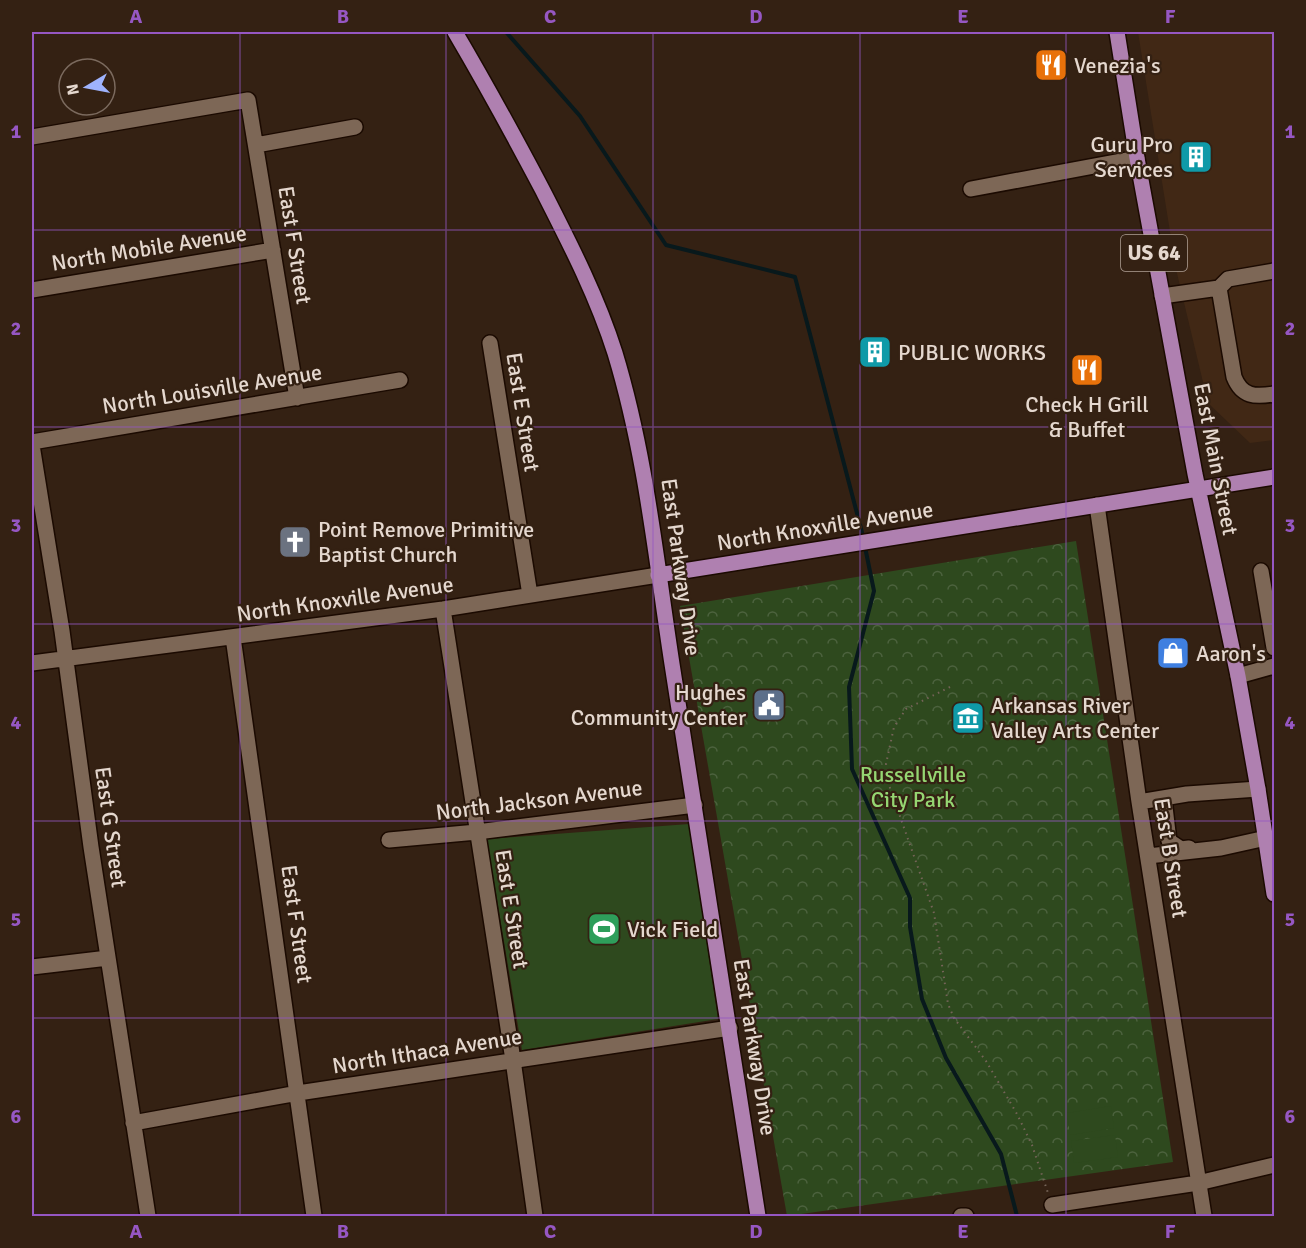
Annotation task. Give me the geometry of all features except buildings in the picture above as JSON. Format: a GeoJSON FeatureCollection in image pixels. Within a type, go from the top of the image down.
{"type":"FeatureCollection","features":[{"type":"Feature","properties":{"kind":"main road","name":"East Parkway Drive"},"geometry":{"type":"LineString","coordinates":[[455,32],[497,103],[555,214],[596,301],[614,351],[633,416],[643,467],[758,1216]]}},
{"type":"Feature","properties":{"kind":"main road","name":"East Main Street"},"geometry":{"type":"LineString","coordinates":[[1117,32],[1137,158],[1197,489],[1238,676],[1275,894]]}},
{"type":"Feature","properties":{"kind":"main road","name":"North Knoxville Avenue"},"geometry":{"type":"LineString","coordinates":[[658,575],[1275,477]]}},
{"type":"Feature","properties":{"kind":"street","name":"East F Street"},"geometry":{"type":"LineString","coordinates":[[32,137],[248,100],[297,398]]}},
{"type":"Feature","properties":{"kind":"street"},"geometry":{"type":"LineString","coordinates":[[256,145],[355,128]]}},
{"type":"Feature","properties":{"kind":"street"},"geometry":{"type":"LineString","coordinates":[[971,189],[1137,158]]}},
{"type":"Feature","properties":{"kind":"street","name":"North Mobile Avenue"},"geometry":{"type":"LineString","coordinates":[[32,290],[273,250]]}},
{"type":"Feature","properties":{"kind":"street"},"geometry":{"type":"LineString","coordinates":[[1162,296],[1219,288],[1228,279],[1275,271]]}},
{"type":"Feature","properties":{"kind":"street"},"geometry":{"type":"LineString","coordinates":[[1219,288],[1237,385],[1243,392],[1258,397],[1275,394]]}},
{"type":"Feature","properties":{"kind":"street","name":"East E Street"},"geometry":{"type":"LineString","coordinates":[[489,343],[530,595]]}},
{"type":"Feature","properties":{"kind":"street","name":"North Louisville Avenue"},"geometry":{"type":"LineString","coordinates":[[32,443],[400,380]]}},
{"type":"Feature","properties":{"kind":"street","name":"East G Street"},"geometry":{"type":"LineString","coordinates":[[32,443],[148,1216]]}},
{"type":"Feature","properties":{"kind":"street","name":"East B Street"},"geometry":{"type":"LineString","coordinates":[[1097,505],[1139,802],[1204,1216]]}},
{"type":"Feature","properties":{"kind":"street"},"geometry":{"type":"LineString","coordinates":[[1261,571],[1275,648]]}},
{"type":"Feature","properties":{"kind":"street","name":"North Knoxville Avenue"},"geometry":{"type":"LineString","coordinates":[[32,663],[443,609],[658,575]]}},
{"type":"Feature","properties":{"kind":"street","name":"East E Street"},"geometry":{"type":"LineString","coordinates":[[443,609],[535,1216]]}},
{"type":"Feature","properties":{"kind":"street","name":"East F Street"},"geometry":{"type":"LineString","coordinates":[[233,637],[314,1216]]}},
{"type":"Feature","properties":{"kind":"street"},"geometry":{"type":"LineString","coordinates":[[1238,676],[1275,666]]}},
{"type":"Feature","properties":{"kind":"street"},"geometry":{"type":"LineString","coordinates":[[1139,802],[1187,794],[1258,789]]}},
{"type":"Feature","properties":{"kind":"street"},"geometry":{"type":"LineString","coordinates":[[1164,798],[1170,841],[1181,849],[1218,844],[1225,847]]}},
{"type":"Feature","properties":{"kind":"street","name":"North Jackson Avenue"},"geometry":{"type":"LineString","coordinates":[[389,840],[477,832],[695,805]]}},
{"type":"Feature","properties":{"kind":"street"},"geometry":{"type":"LineString","coordinates":[[1148,856],[1225,847],[1266,838]]}},
{"type":"Feature","properties":{"kind":"street"},"geometry":{"type":"LineString","coordinates":[[32,967],[108,958]]}},
{"type":"Feature","properties":{"kind":"street","name":"North Ithaca Avenue"},"geometry":{"type":"LineString","coordinates":[[133,1123],[297,1093],[730,1028]]}},
{"type":"Feature","properties":{"kind":"street"},"geometry":{"type":"LineString","coordinates":[[1052,1205],[1198,1183],[1275,1165]]}},
{"type":"Feature","properties":{"kind":"street"},"geometry":{"type":"LineString","coordinates":[[961,1216],[966,1216]]}},
{"type":"Feature","properties":{"kind":"path"},"geometry":{"type":"LineString","coordinates":[[950,687],[906,709],[894,727],[886,764],[890,788],[934,913],[948,1004],[954,1018],[986,1061],[1017,1114],[1032,1145],[1052,1205]]}},
{"type":"Feature","properties":{"kind":"shaded area"},"geometry":{"type":"Polygon","coordinates":[[[1138,32],[1274,32],[1274,440],[1250,443],[1208,403],[1176,269],[1138,32]]]}},
{"type":"Feature","properties":{"kind":"green space","name":"Russellville City Park"},"geometry":{"type":"Polygon","coordinates":[[[1076,541],[1173,1162],[787,1216],[680,606],[1076,541]]]}},
{"type":"Feature","properties":{"kind":"green space","name":"Vick Field"},"geometry":{"type":"Polygon","coordinates":[[[689,824],[718,1019],[522,1050],[487,839],[689,824]]]}},
{"type":"Feature","properties":{"kind":"green space"},"geometry":{"type":"Polygon","coordinates":[[[1111,1106],[1114,1128],[1070,1135],[1067,1113],[1111,1106]]]}},
{"type":"Feature","properties":{"kind":"green space"},"geometry":{"type":"Polygon","coordinates":[[[1115,1135],[1118,1157],[1074,1163],[1071,1141],[1115,1135]]]}},
{"type":"Feature","properties":{"kind":"waterway"},"geometry":{"type":"LineString","coordinates":[[506,32],[580,116],[666,245],[795,277],[864,540]]}},
{"type":"Feature","properties":{"kind":"waterway"},"geometry":{"type":"LineString","coordinates":[[865,547],[874,591],[849,687],[852,769],[910,898],[910,927],[922,999],[946,1058],[1001,1154],[1017,1216]]}},
{"type":"Feature","properties":{"kind":"place","name":"Venezia's"},"geometry":{"type":"Point","coordinates":[1051,65]}},
{"type":"Feature","properties":{"kind":"place","name":"Guru Pro Services"},"geometry":{"type":"Point","coordinates":[1196,157]}},
{"type":"Feature","properties":{"kind":"place","name":"PUBLIC WORKS"},"geometry":{"type":"Point","coordinates":[875,352]}},
{"type":"Feature","properties":{"kind":"place","name":"Check H Grill & Buffet"},"geometry":{"type":"Point","coordinates":[1087,370]}},
{"type":"Feature","properties":{"kind":"place","name":"Point Remove Primitive Baptist Church"},"geometry":{"type":"Point","coordinates":[295,542]}},
{"type":"Feature","properties":{"kind":"place","name":"Aaron's"},"geometry":{"type":"Point","coordinates":[1173,653]}},
{"type":"Feature","properties":{"kind":"place","name":"Hughes Community Center"},"geometry":{"type":"Point","coordinates":[769,705]}},
{"type":"Feature","properties":{"kind":"place","name":"Arkansas River Valley Arts Center"},"geometry":{"type":"Point","coordinates":[968,718]}},
{"type":"Feature","properties":{"kind":"place","name":"Vick Field"},"geometry":{"type":"Point","coordinates":[604,929]}}]}
